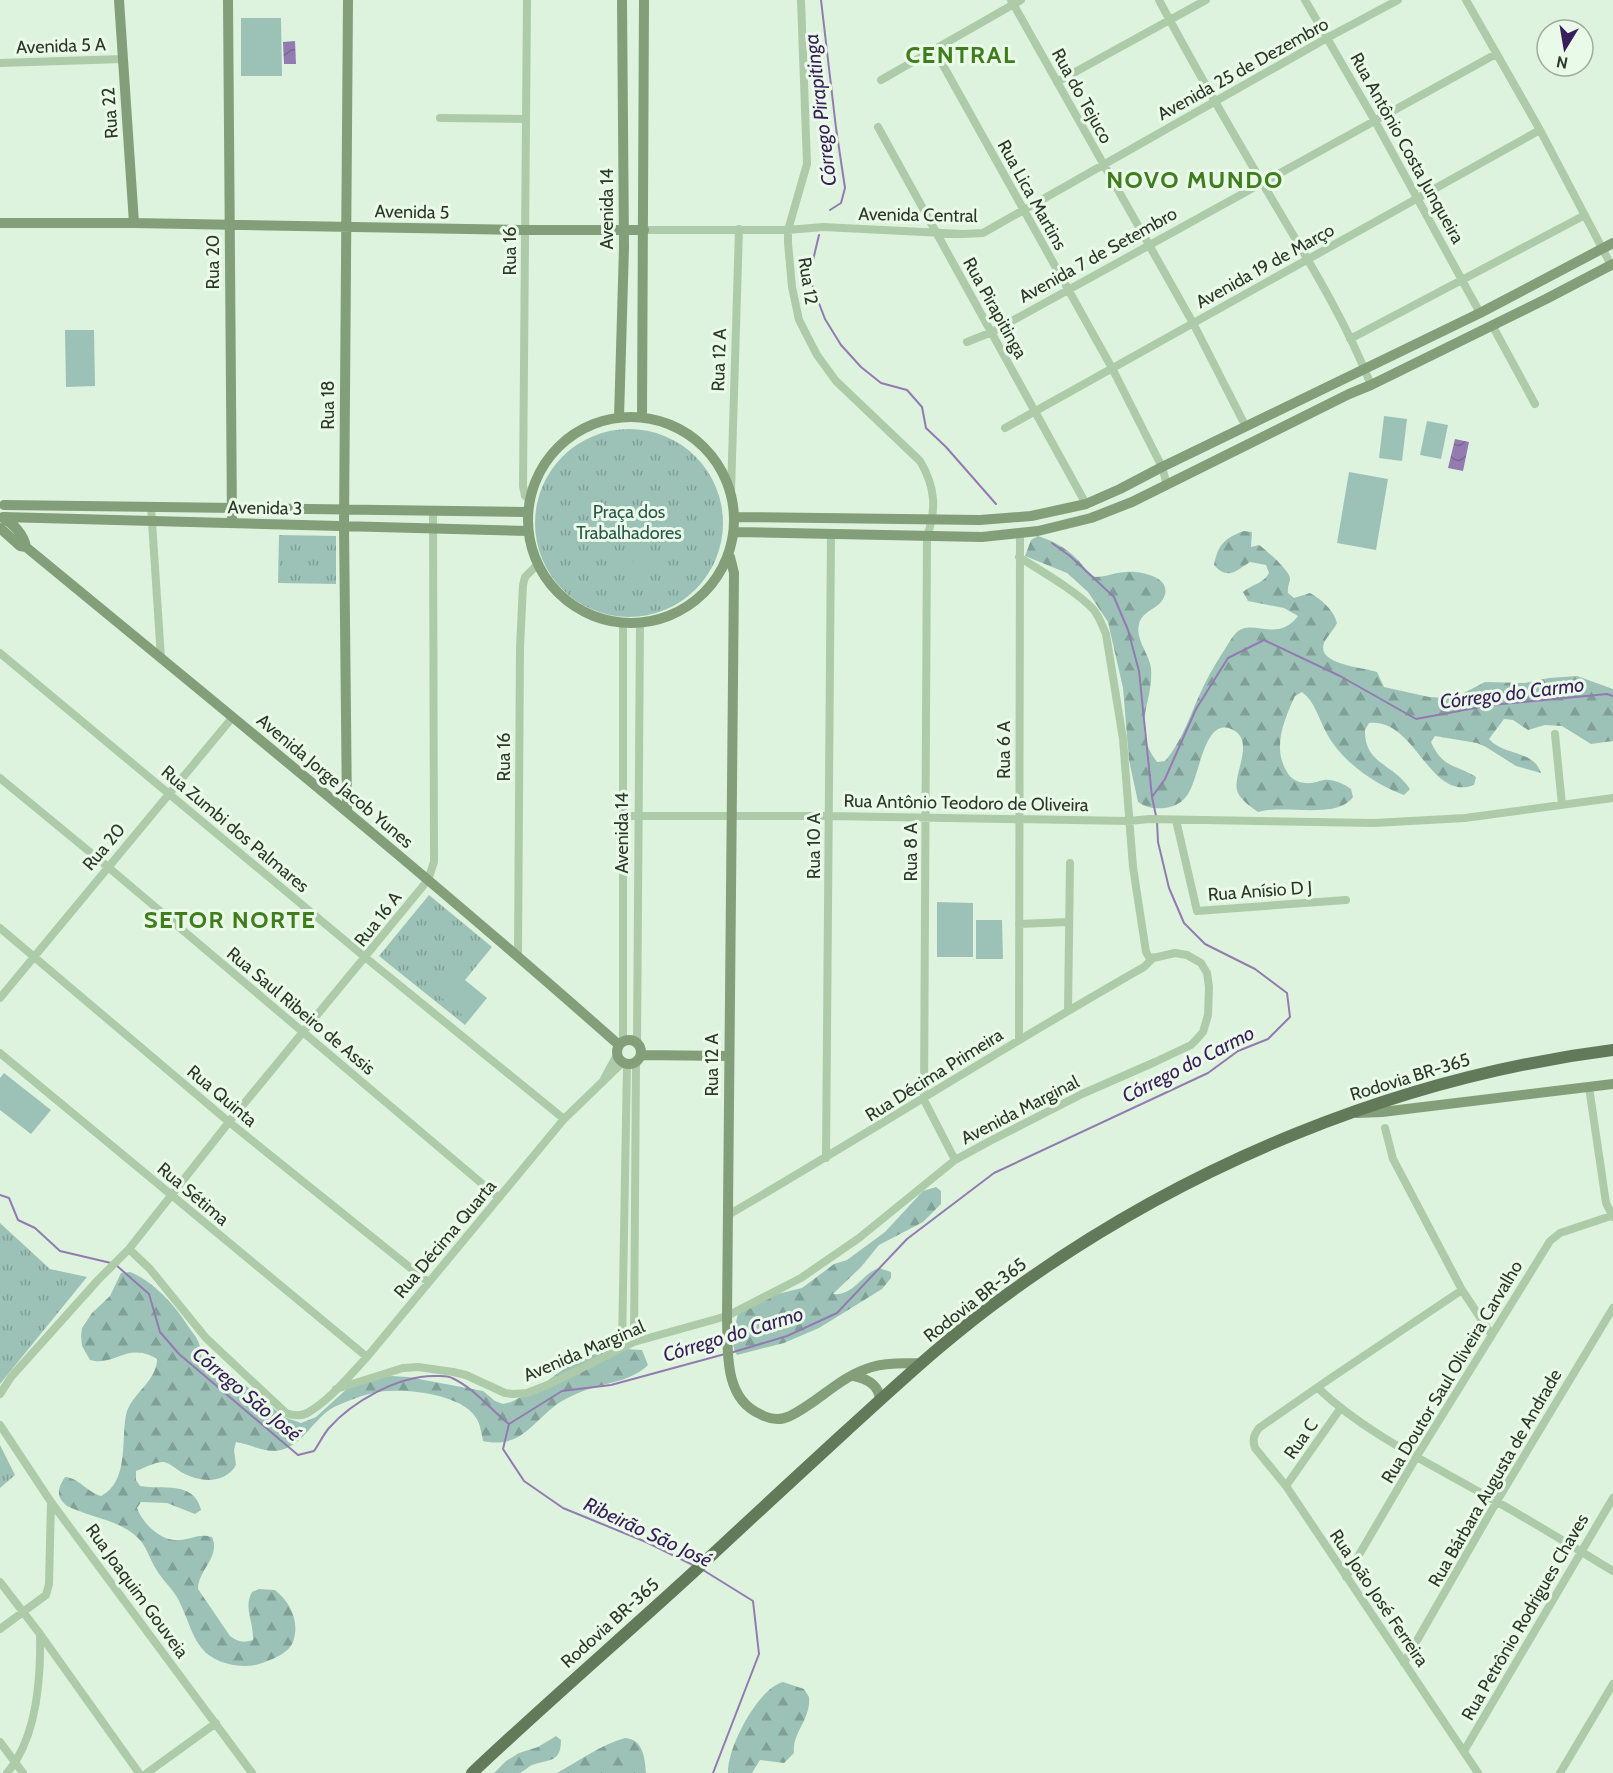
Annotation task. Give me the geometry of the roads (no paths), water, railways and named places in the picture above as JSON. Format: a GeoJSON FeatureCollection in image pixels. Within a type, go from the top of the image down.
{"type":"FeatureCollection","features":[{"type":"Feature","properties":{"kind":"main road","name":"Rua 22"},"geometry":{"type":"LineString","coordinates":[[119,0],[134,223]]}},
{"type":"Feature","properties":{"kind":"main road","name":"Rua 20"},"geometry":{"type":"LineString","coordinates":[[228,0],[232,523]]}},
{"type":"Feature","properties":{"kind":"main road","name":"Rua 18"},"geometry":{"type":"LineString","coordinates":[[347,811],[344,510],[348,0]]}},
{"type":"Feature","properties":{"kind":"main road","name":"Avenida 14"},"geometry":{"type":"LineString","coordinates":[[619,418],[624,230],[622,0]]}},
{"type":"Feature","properties":{"kind":"main road","name":"Avenida 14"},"geometry":{"type":"LineString","coordinates":[[642,417],[644,0]]}},
{"type":"Feature","properties":{"kind":"main road"},"geometry":{"type":"LineString","coordinates":[[623,66],[634,73],[645,69]]}},
{"type":"Feature","properties":{"kind":"main road"},"geometry":{"type":"LineString","coordinates":[[624,87],[633,81],[644,88]]}},
{"type":"Feature","properties":{"kind":"main road","name":"Avenida 5"},"geometry":{"type":"LineString","coordinates":[[0,223],[644,230]]}},
{"type":"Feature","properties":{"kind":"main road"},"geometry":{"type":"LineString","coordinates":[[735,518],[980,520],[1031,516],[1086,504],[1539,284],[1613,243]]}},
{"type":"Feature","properties":{"kind":"main road"},"geometry":{"type":"LineString","coordinates":[[735,532],[982,537],[1020,533],[1091,518],[1132,502],[1349,394],[1371,386],[1612,264]]}},
{"type":"Feature","properties":{"kind":"main road"},"geometry":{"type":"LineString","coordinates":[[1539,284],[1546,299]]}},
{"type":"Feature","properties":{"kind":"main road"},"geometry":{"type":"LineString","coordinates":[[642,417],[671,426],[698,441],[718,464],[731,492],[735,532],[730,557],[716,582],[696,601],[670,616],[640,624],[623,624],[588,614],[558,594],[537,565],[528,531],[527,512],[534,484],[547,459],[567,439],[592,424],[619,418],[642,417]]}},
{"type":"Feature","properties":{"kind":"main road"},"geometry":{"type":"LineString","coordinates":[[1,520],[2,502]]}},
{"type":"Feature","properties":{"kind":"main road","name":"Avenida 3"},"geometry":{"type":"LineString","coordinates":[[2,502],[151,507],[527,512]]}},
{"type":"Feature","properties":{"kind":"main road","name":"Avenida 3"},"geometry":{"type":"LineString","coordinates":[[1,520],[151,521],[528,531]]}},
{"type":"Feature","properties":{"kind":"main road","name":"Avenida Jorge Jacob Yunes"},"geometry":{"type":"LineString","coordinates":[[1,520],[20,546],[26,547],[347,811],[518,955],[627,1055]]}},
{"type":"Feature","properties":{"kind":"main road","name":"Rua 12 A"},"geometry":{"type":"LineString","coordinates":[[730,557],[734,573],[727,1316],[731,1380],[741,1398],[755,1412],[766,1417],[784,1419],[815,1401],[839,1382],[872,1367],[922,1363]]}},
{"type":"Feature","properties":{"kind":"main road","name":"Avenida 14"},"geometry":{"type":"LineString","coordinates":[[627,1055],[640,1047],[637,1043]]}},
{"type":"Feature","properties":{"kind":"main road","name":"Rodovia BR-365"},"geometry":{"type":"LineString","coordinates":[[472,1773],[922,1363],[1008,1293],[1080,1245],[1147,1205],[1217,1168],[1295,1134],[1396,1097],[1496,1069],[1613,1050]]}},
{"type":"Feature","properties":{"kind":"main road"},"geometry":{"type":"LineString","coordinates":[[627,1055],[728,1056]]}},
{"type":"Feature","properties":{"kind":"main road"},"geometry":{"type":"LineString","coordinates":[[1354,1113],[1382,1112],[1613,1084]]}},
{"type":"Feature","properties":{"kind":"main road"},"geometry":{"type":"LineString","coordinates":[[854,1376],[871,1382],[878,1390],[880,1400]]}},
{"type":"Feature","properties":{"kind":"street","name":"Rua 16"},"geometry":{"type":"LineString","coordinates":[[527,0],[523,486],[525,496],[530,500]]}},
{"type":"Feature","properties":{"kind":"street","name":"Rua 12"},"geometry":{"type":"LineString","coordinates":[[801,0],[807,164],[788,230],[792,287],[799,320],[817,355],[836,381],[920,461],[928,474],[935,500],[927,536]]}},
{"type":"Feature","properties":{"kind":"street"},"geometry":{"type":"LineString","coordinates":[[1159,0],[1308,259],[1350,339],[1371,386]]}},
{"type":"Feature","properties":{"kind":"street"},"geometry":{"type":"LineString","coordinates":[[1057,82],[1206,0]]}},
{"type":"Feature","properties":{"kind":"street","name":"Rua Antônio Costa Junqueira"},"geometry":{"type":"LineString","coordinates":[[1305,0],[1463,278],[1480,313]]}},
{"type":"Feature","properties":{"kind":"street","name":"Avenida 25 de Dezembro"},"geometry":{"type":"LineString","coordinates":[[1102,164],[1398,0]]}},
{"type":"Feature","properties":{"kind":"street"},"geometry":{"type":"LineString","coordinates":[[1466,0],[1540,130],[1612,264]]}},
{"type":"Feature","properties":{"kind":"street"},"geometry":{"type":"LineString","coordinates":[[881,80],[1015,1]]}},
{"type":"Feature","properties":{"kind":"street","name":"Rua do Tejuco"},"geometry":{"type":"LineString","coordinates":[[1015,1],[1102,164],[1193,323],[1246,427]]}},
{"type":"Feature","properties":{"kind":"street","name":"Rua Lica Martins"},"geometry":{"type":"LineString","coordinates":[[934,49],[1112,368],[1162,467],[1167,484]]}},
{"type":"Feature","properties":{"kind":"street","name":"Avenida 7 de Setembro"},"geometry":{"type":"LineString","coordinates":[[967,342],[992,333],[1148,244],[1496,54]]}},
{"type":"Feature","properties":{"kind":"street","name":"Avenida 5 A"},"geometry":{"type":"LineString","coordinates":[[0,63],[123,58]]}},
{"type":"Feature","properties":{"kind":"street"},"geometry":{"type":"LineString","coordinates":[[440,118],[526,119]]}},
{"type":"Feature","properties":{"kind":"street","name":"Rua Pirapitinga"},"geometry":{"type":"LineString","coordinates":[[878,127],[1086,504]]}},
{"type":"Feature","properties":{"kind":"street","name":"Avenida 19 de Março"},"geometry":{"type":"LineString","coordinates":[[1005,428],[1540,130]]}},
{"type":"Feature","properties":{"kind":"street","name":"Avenida Central"},"geometry":{"type":"LineString","coordinates":[[823,227],[983,233],[1102,164]]}},
{"type":"Feature","properties":{"kind":"street"},"geometry":{"type":"LineString","coordinates":[[1350,339],[1585,215]]}},
{"type":"Feature","properties":{"kind":"street","name":"Avenida 5"},"geometry":{"type":"LineString","coordinates":[[644,230],[788,230],[823,227]]}},
{"type":"Feature","properties":{"kind":"street","name":"Rua 12 A"},"geometry":{"type":"LineString","coordinates":[[731,492],[739,229]]}},
{"type":"Feature","properties":{"kind":"street"},"geometry":{"type":"LineString","coordinates":[[1492,325],[1535,404]]}},
{"type":"Feature","properties":{"kind":"street"},"geometry":{"type":"LineString","coordinates":[[151,507],[161,658]]}},
{"type":"Feature","properties":{"kind":"street","name":"Rua 16 A"},"geometry":{"type":"LineString","coordinates":[[0,1394],[11,1377],[129,1249],[428,880],[434,862],[433,511]]}},
{"type":"Feature","properties":{"kind":"street","name":"Rua 6 A"},"geometry":{"type":"LineString","coordinates":[[1019,1040],[1020,533]]}},
{"type":"Feature","properties":{"kind":"street","name":"Rua 10 A"},"geometry":{"type":"LineString","coordinates":[[826,1158],[831,534]]}},
{"type":"Feature","properties":{"kind":"street","name":"Rua 8 A"},"geometry":{"type":"LineString","coordinates":[[927,536],[924,1100],[956,1160]]}},
{"type":"Feature","properties":{"kind":"street"},"geometry":{"type":"LineString","coordinates":[[1019,557],[1050,576],[1092,609],[1106,634],[1123,739],[1128,821],[1143,938],[1146,952],[1149,957],[1153,958]]}},
{"type":"Feature","properties":{"kind":"street","name":"Rua 16"},"geometry":{"type":"LineString","coordinates":[[518,955],[521,627],[525,577],[537,565]]}},
{"type":"Feature","properties":{"kind":"street","name":"Avenida 14"},"geometry":{"type":"LineString","coordinates":[[623,624],[622,816],[634,1342]]}},
{"type":"Feature","properties":{"kind":"street","name":"Avenida 14"},"geometry":{"type":"LineString","coordinates":[[637,1043],[640,624]]}},
{"type":"Feature","properties":{"kind":"street","name":"Rua Zumbi dos Palmares"},"geometry":{"type":"LineString","coordinates":[[0,653],[366,958],[564,1119]]}},
{"type":"Feature","properties":{"kind":"street","name":"Rua 20"},"geometry":{"type":"LineString","coordinates":[[0,998],[232,718]]}},
{"type":"Feature","properties":{"kind":"street"},"geometry":{"type":"LineString","coordinates":[[1555,734],[1562,805]]}},
{"type":"Feature","properties":{"kind":"street","name":"Rua Saul Ribeiro de Assis"},"geometry":{"type":"LineString","coordinates":[[0,778],[499,1198]]}},
{"type":"Feature","properties":{"kind":"street","name":"Rua Antônio Teodoro de Oliveira"},"geometry":{"type":"LineString","coordinates":[[622,816],[829,816],[1374,823],[1465,818],[1613,798]]}},
{"type":"Feature","properties":{"kind":"street","name":"Rua Anísio D J"},"geometry":{"type":"LineString","coordinates":[[1176,820],[1197,911],[1346,900]]}},
{"type":"Feature","properties":{"kind":"street"},"geometry":{"type":"LineString","coordinates":[[1068,1011],[1070,863]]}},
{"type":"Feature","properties":{"kind":"street"},"geometry":{"type":"LineString","coordinates":[[1019,924],[1068,922]]}},
{"type":"Feature","properties":{"kind":"street","name":"Rua Quinta"},"geometry":{"type":"LineString","coordinates":[[0,928],[230,1122],[428,1282]]}},
{"type":"Feature","properties":{"kind":"street","name":"Avenida Marginal"},"geometry":{"type":"LineString","coordinates":[[336,1389],[403,1368],[418,1367],[466,1375],[505,1393],[527,1393],[634,1342],[727,1316],[811,1271],[859,1238],[956,1160],[1082,1094],[1155,1062],[1197,1040],[1203,1032],[1208,1015],[1207,973],[1201,963],[1187,955],[1175,953],[1153,958]]}},
{"type":"Feature","properties":{"kind":"street","name":"Rua Décima Primeira"},"geometry":{"type":"LineString","coordinates":[[728,1215],[1143,968],[1153,958]]}},
{"type":"Feature","properties":{"kind":"street","name":"Rua Sétima"},"geometry":{"type":"LineString","coordinates":[[0,1053],[367,1357]]}},
{"type":"Feature","properties":{"kind":"street","name":"Avenida 14"},"geometry":{"type":"LineString","coordinates":[[622,1347],[627,1055]]}},
{"type":"Feature","properties":{"kind":"street","name":"Rua Décima Quarta"},"geometry":{"type":"LineString","coordinates":[[129,1249],[150,1269],[206,1338],[286,1413],[296,1416],[309,1412],[336,1389],[367,1357],[564,1119],[602,1083],[627,1055]]}},
{"type":"Feature","properties":{"kind":"street"},"geometry":{"type":"LineString","coordinates":[[1589,1087],[1600,1170],[1606,1203],[1612,1216]]}},
{"type":"Feature","properties":{"kind":"street"},"geometry":{"type":"LineString","coordinates":[[1385,1128],[1393,1159],[1462,1290],[1491,1334]]}},
{"type":"Feature","properties":{"kind":"street","name":"Rua Doutor Saul Oliveira Carvalho"},"geometry":{"type":"LineString","coordinates":[[1346,1577],[1491,1334],[1550,1241],[1560,1233],[1612,1216]]}},
{"type":"Feature","properties":{"kind":"street"},"geometry":{"type":"LineString","coordinates":[[1462,1290],[1318,1388],[1340,1409],[1613,1571]]}},
{"type":"Feature","properties":{"kind":"street","name":"Rua Bárbara Augusta de Andrade"},"geometry":{"type":"LineString","coordinates":[[1404,1663],[1497,1501],[1613,1308]]}},
{"type":"Feature","properties":{"kind":"street","name":"Rua João José Ferreira"},"geometry":{"type":"LineString","coordinates":[[1318,1388],[1259,1428],[1254,1435],[1255,1448],[1286,1486],[1478,1773]]}},
{"type":"Feature","properties":{"kind":"street","name":"Rua C"},"geometry":{"type":"LineString","coordinates":[[1286,1486],[1340,1409]]}},
{"type":"Feature","properties":{"kind":"street","name":"Rua Joaquim Gouveia"},"geometry":{"type":"LineString","coordinates":[[0,1425],[51,1502],[252,1773]]}},
{"type":"Feature","properties":{"kind":"street","name":"Rua Petrônio Rodrigues Chaves"},"geometry":{"type":"LineString","coordinates":[[1464,1751],[1613,1498]]}},
{"type":"Feature","properties":{"kind":"street"},"geometry":{"type":"LineString","coordinates":[[0,1629],[43,1599],[49,1584],[51,1502]]}},
{"type":"Feature","properties":{"kind":"street"},"geometry":{"type":"LineString","coordinates":[[0,1582],[139,1773]]}},
{"type":"Feature","properties":{"kind":"street"},"geometry":{"type":"LineString","coordinates":[[7,1773],[16,1763],[26,1737],[39,1685],[40,1634]]}},
{"type":"Feature","properties":{"kind":"street"},"geometry":{"type":"LineString","coordinates":[[1560,1773],[1613,1684]]}},
{"type":"Feature","properties":{"kind":"street"},"geometry":{"type":"LineString","coordinates":[[147,1773],[216,1723]]}},
{"type":"Feature","properties":{"kind":"street"},"geometry":{"type":"LineString","coordinates":[[0,1742],[23,1773]]}},
{"type":"Feature","properties":{"kind":"water"},"geometry":{"type":"Polygon","coordinates":[[[295,41],[296,64],[284,64],[283,42],[295,41]]]}},
{"type":"Feature","properties":{"kind":"water"},"geometry":{"type":"Polygon","coordinates":[[[1455,439],[1469,442],[1463,471],[1448,468],[1455,439]]]}},
{"type":"Feature","properties":{"kind":"waterway","name":"Córrego Pirapitinga"},"geometry":{"type":"LineString","coordinates":[[821,0],[845,188],[841,203],[830,210]]}},
{"type":"Feature","properties":{"kind":"waterway","name":"Córrego Pirapitinga"},"geometry":{"type":"LineString","coordinates":[[819,235],[809,277],[825,319],[841,345],[861,367],[881,383],[907,390],[922,407],[926,428],[946,447],[996,504]]}},
{"type":"Feature","properties":{"kind":"waterway","name":"Córrego Pirapitinga"},"geometry":{"type":"LineString","coordinates":[[1052,543],[1070,556],[1114,597],[1128,630],[1139,671],[1156,816]]}},
{"type":"Feature","properties":{"kind":"waterway","name":"Córrego do Carmo"},"geometry":{"type":"LineString","coordinates":[[1152,797],[1165,779],[1196,709],[1228,658],[1264,640],[1340,676],[1416,719],[1491,705],[1607,694],[1613,696]]}},
{"type":"Feature","properties":{"kind":"waterway","name":"Córrego do Carmo"},"geometry":{"type":"LineString","coordinates":[[730,1353],[787,1336],[837,1313],[907,1239],[994,1173],[1208,1073],[1238,1051],[1268,1039],[1290,1017],[1287,993],[1255,969],[1205,944],[1184,923],[1169,888],[1158,842],[1157,821]]}},
{"type":"Feature","properties":{"kind":"waterway","name":"Córrego São José"},"geometry":{"type":"LineString","coordinates":[[0,1195],[9,1198],[18,1220],[35,1228],[60,1251],[111,1263]]}},
{"type":"Feature","properties":{"kind":"waterway","name":"Córrego São José"},"geometry":{"type":"LineString","coordinates":[[116,1265],[149,1294],[160,1332],[179,1354],[298,1455],[314,1451],[329,1428],[350,1408],[391,1385],[420,1377],[448,1376],[460,1382],[509,1424]]}},
{"type":"Feature","properties":{"kind":"waterway","name":"Córrego do Carmo"},"geometry":{"type":"LineString","coordinates":[[509,1424],[562,1391],[611,1385],[725,1354]]}},
{"type":"Feature","properties":{"kind":"waterway","name":"Ribeirão São José"},"geometry":{"type":"LineString","coordinates":[[509,1424],[503,1449],[524,1481],[563,1508],[646,1542],[695,1566]]}},
{"type":"Feature","properties":{"kind":"waterway","name":"Ribeirão São José"},"geometry":{"type":"LineString","coordinates":[[703,1570],[753,1601],[759,1654],[713,1773]]}},
{"type":"Feature","properties":{"kind":"district","name":"CENTRAL"},"geometry":{"type":"Point","coordinates":[961,55]}},
{"type":"Feature","properties":{"kind":"district","name":"NOVO MUNDO"},"geometry":{"type":"Point","coordinates":[1195,180]}},
{"type":"Feature","properties":{"kind":"district","name":"SETOR NORTE"},"geometry":{"type":"Point","coordinates":[230,920]}},
{"type":"Feature","properties":{"kind":"park label","name":"Praça dos Trabalhadores"},"geometry":{"type":"Point","coordinates":[629,522]}}]}
